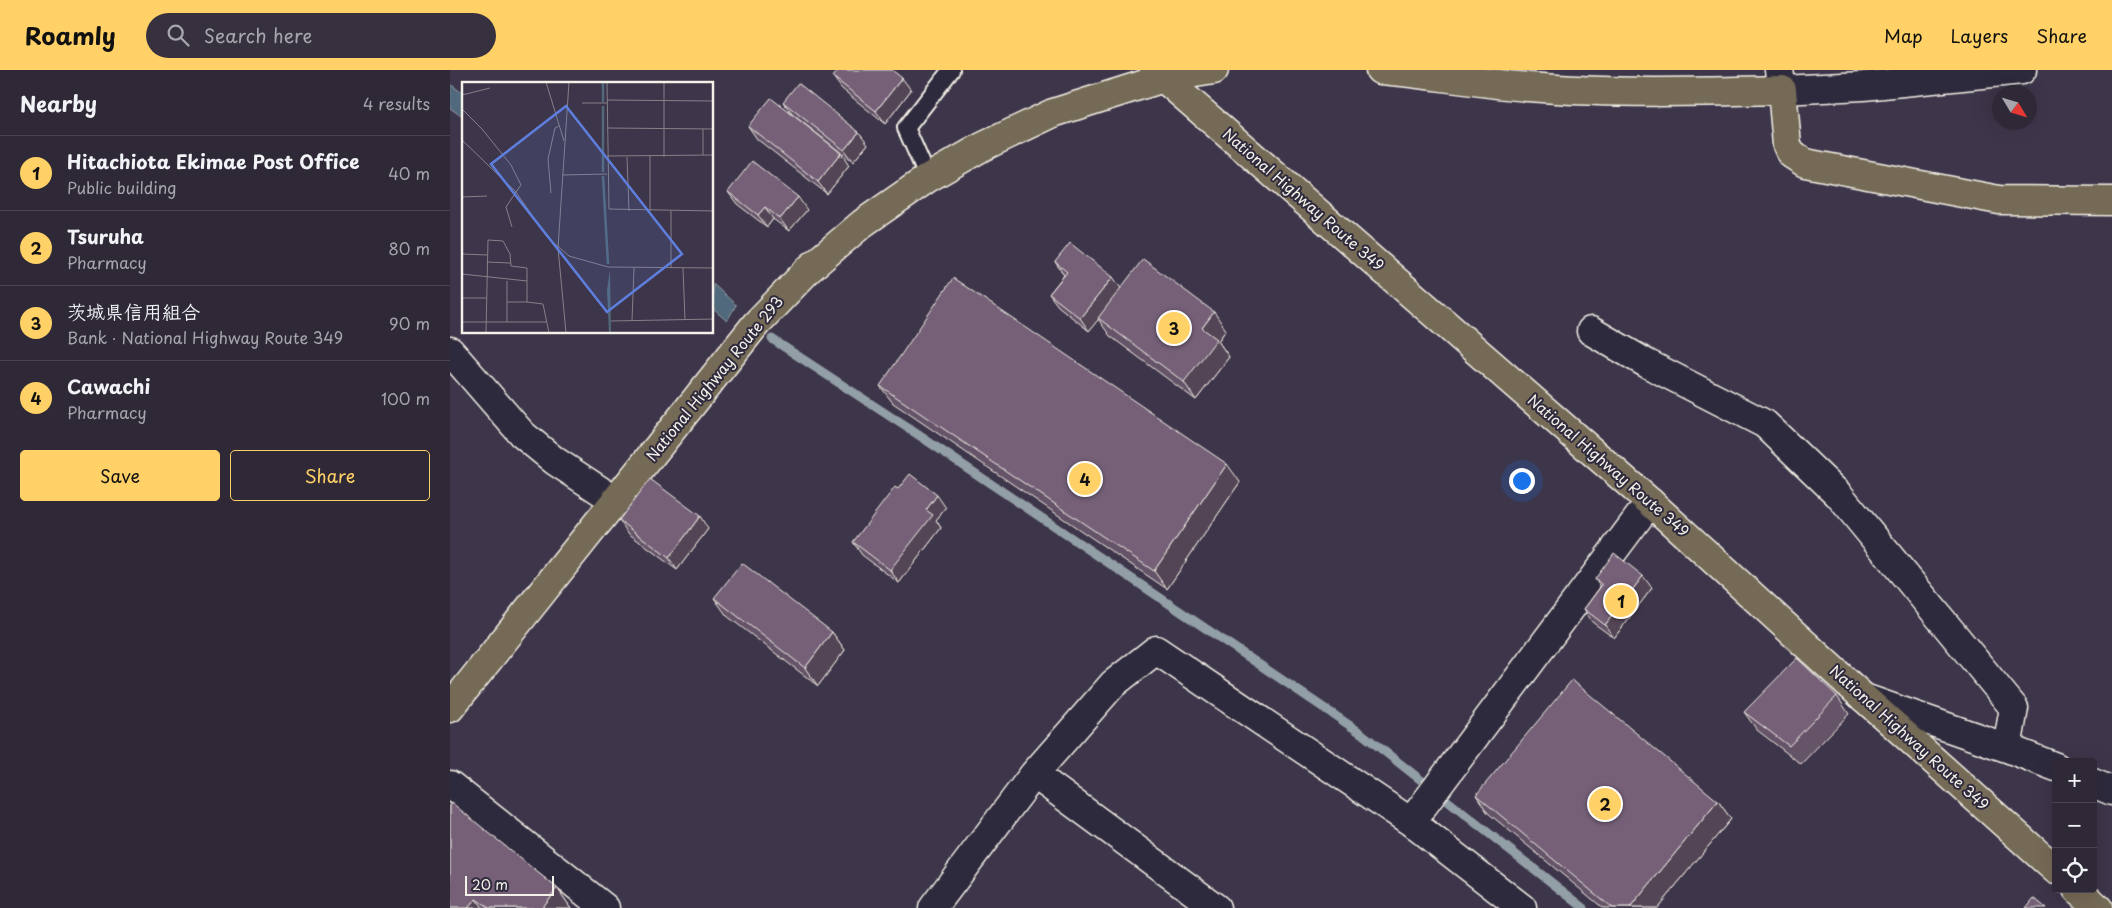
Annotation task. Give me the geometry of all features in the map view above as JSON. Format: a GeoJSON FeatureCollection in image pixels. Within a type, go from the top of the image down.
{"type":"FeatureCollection","features":[{"type":"Feature","properties":{"kind":"highway","name":"National Highway Route 293"},"geometry":{"type":"LineString","coordinates":[[450,708],[756,324],[808,269],[863,223],[928,178],[982,147],[1053,112],[1159,74],[1214,70]]}},
{"type":"Feature","properties":{"kind":"highway"},"geometry":{"type":"LineString","coordinates":[[1380,70],[1428,74],[1528,87],[1674,92],[1780,80],[1787,146],[1791,154],[1805,163],[1999,200],[2112,201]]}},
{"type":"Feature","properties":{"kind":"highway","name":"National Highway Route 349"},"geometry":{"type":"LineString","coordinates":[[1159,74],[1650,502],[2052,866]]}},
{"type":"Feature","properties":{"kind":"highway"},"geometry":{"type":"LineString","coordinates":[[2081,893],[2098,908]]}},
{"type":"Feature","properties":{"kind":"street"},"geometry":{"type":"LineString","coordinates":[[1780,80],[1863,86],[2022,70]]}},
{"type":"Feature","properties":{"kind":"street"},"geometry":{"type":"LineString","coordinates":[[1591,331],[1646,363],[1765,424],[1839,495],[2014,708],[2007,748]]}},
{"type":"Feature","properties":{"kind":"street"},"geometry":{"type":"LineString","coordinates":[[450,352],[522,434],[555,461],[616,501]]}},
{"type":"Feature","properties":{"kind":"street"},"geometry":{"type":"LineString","coordinates":[[1412,822],[1650,502]]}},
{"type":"Feature","properties":{"kind":"street"},"geometry":{"type":"LineString","coordinates":[[933,908],[1034,774],[1113,684],[1156,650],[1412,822],[1522,908]]}},
{"type":"Feature","properties":{"kind":"street"},"geometry":{"type":"LineString","coordinates":[[1864,698],[2052,765]]}},
{"type":"Feature","properties":{"kind":"street"},"geometry":{"type":"LineString","coordinates":[[1034,774],[1216,908]]}},
{"type":"Feature","properties":{"kind":"street"},"geometry":{"type":"LineString","coordinates":[[450,784],[606,908]]}},
{"type":"Feature","properties":{"kind":"street"},"geometry":{"type":"LineString","coordinates":[[2097,785],[2112,791]]}},
{"type":"Feature","properties":{"kind":"lane"},"geometry":{"type":"LineString","coordinates":[[928,178],[906,128],[951,70]]}},
{"type":"Feature","properties":{"kind":"water"},"geometry":{"type":"Polygon","coordinates":[[[450,84],[462,93],[462,117],[450,108],[450,84]]]}},
{"type":"Feature","properties":{"kind":"water"},"geometry":{"type":"Polygon","coordinates":[[[714,285],[736,305],[727,321],[714,310],[714,285]]]}},
{"type":"Feature","properties":{"kind":"building"},"geometry":{"type":"Polygon","coordinates":[[[838,70],[892,70],[902,78],[876,111],[833,77],[838,70]]]}},
{"type":"Feature","properties":{"kind":"building"},"geometry":{"type":"Polygon","coordinates":[[[798,83],[859,132],[844,150],[783,102],[798,83]]]}},
{"type":"Feature","properties":{"kind":"building"},"geometry":{"type":"Polygon","coordinates":[[[771,98],[841,153],[818,182],[748,126],[771,98]]]}},
{"type":"Feature","properties":{"kind":"building"},"geometry":{"type":"Polygon","coordinates":[[[752,161],[798,197],[780,219],[765,207],[758,215],[728,192],[752,161]]]}},
{"type":"Feature","properties":{"kind":"building"},"geometry":{"type":"Polygon","coordinates":[[[1070,243],[1113,277],[1080,318],[1049,294],[1067,272],[1055,262],[1070,243]]]}},
{"type":"Feature","properties":{"kind":"building"},"geometry":{"type":"Polygon","coordinates":[[[1143,259],[1214,312],[1202,328],[1217,339],[1184,382],[1098,318],[1143,259]]]}},
{"type":"Feature","properties":{"kind":"building"},"geometry":{"type":"Polygon","coordinates":[[[953,278],[1227,464],[1154,571],[880,386],[953,278]]]}},
{"type":"Feature","properties":{"kind":"building"},"geometry":{"type":"Polygon","coordinates":[[[910,474],[937,495],[926,510],[933,515],[890,570],[853,542],[895,487],[898,489],[910,474]]]}},
{"type":"Feature","properties":{"kind":"building"},"geometry":{"type":"Polygon","coordinates":[[[650,479],[700,516],[669,558],[619,520],[650,479]]]}},
{"type":"Feature","properties":{"kind":"building"},"geometry":{"type":"Polygon","coordinates":[[[1614,553],[1643,576],[1605,625],[1584,609],[1602,585],[1595,579],[1614,553]]]}},
{"type":"Feature","properties":{"kind":"building"},"geometry":{"type":"Polygon","coordinates":[[[742,563],[832,632],[805,668],[714,598],[742,563]]]}},
{"type":"Feature","properties":{"kind":"building"},"geometry":{"type":"Polygon","coordinates":[[[1797,658],[1837,696],[1789,746],[1744,712],[1797,658]]]}},
{"type":"Feature","properties":{"kind":"building"},"geometry":{"type":"Polygon","coordinates":[[[1572,680],[1718,801],[1630,908],[1612,908],[1476,795],[1572,680]]]}},
{"type":"Feature","properties":{"kind":"building"},"geometry":{"type":"Polygon","coordinates":[[[452,803],[557,888],[541,908],[489,908],[476,899],[468,908],[450,908],[450,805],[452,803]]]}},
{"type":"Feature","properties":{"kind":"building"},"geometry":{"type":"Polygon","coordinates":[[[2034,898],[2046,908],[2026,908],[2034,898]]]}},
{"type":"Feature","properties":{"kind":"waterway"},"geometry":{"type":"LineString","coordinates":[[772,339],[917,434],[1361,733],[1584,908]]}},
{"type":"Feature","properties":{"kind":"place","name":"茨城県信用組合"},"geometry":{"type":"Point","coordinates":[1174,328]}},
{"type":"Feature","properties":{"kind":"place","name":"Cawachi"},"geometry":{"type":"Point","coordinates":[1085,479]}},
{"type":"Feature","properties":{"kind":"place","name":"Hitachiota Ekimae Post Office"},"geometry":{"type":"Point","coordinates":[1621,601]}},
{"type":"Feature","properties":{"kind":"place","name":"Tsuruha"},"geometry":{"type":"Point","coordinates":[1605,804]}}]}
